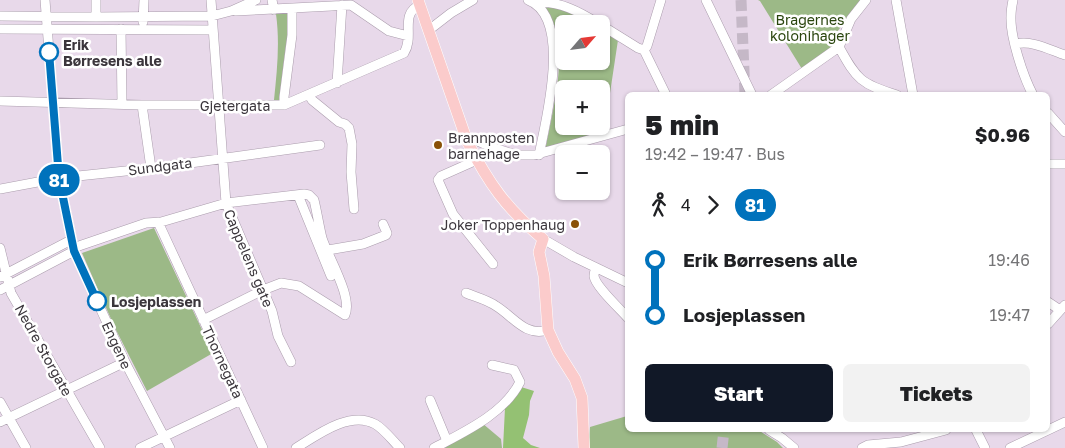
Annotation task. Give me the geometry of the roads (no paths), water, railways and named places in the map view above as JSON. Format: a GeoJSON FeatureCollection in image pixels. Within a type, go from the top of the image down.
{"type":"FeatureCollection","features":[{"type":"Feature","properties":{"kind":"main road"},"geometry":{"type":"LineString","coordinates":[[419,2],[467,140],[477,160],[492,186],[508,208],[543,239],[539,252],[544,276],[548,330],[558,352],[575,379],[582,398],[584,448]]}},
{"type":"Feature","properties":{"kind":"street","name":"Engene"},"geometry":{"type":"LineString","coordinates":[[45,0],[59,178],[73,246],[125,362],[170,448]]}},
{"type":"Feature","properties":{"kind":"street"},"geometry":{"type":"LineString","coordinates":[[96,0],[96,17]]}},
{"type":"Feature","properties":{"kind":"street"},"geometry":{"type":"LineString","coordinates":[[143,29],[144,0]]}},
{"type":"Feature","properties":{"kind":"street","name":"Cappelens gate"},"geometry":{"type":"LineString","coordinates":[[211,0],[226,203],[272,311],[278,336],[291,362]]}},
{"type":"Feature","properties":{"kind":"street"},"geometry":{"type":"LineString","coordinates":[[0,16],[212,16],[231,11],[256,0]]}},
{"type":"Feature","properties":{"kind":"street"},"geometry":{"type":"LineString","coordinates":[[272,0],[274,10]]}},
{"type":"Feature","properties":{"kind":"street"},"geometry":{"type":"LineString","coordinates":[[429,30],[451,13],[473,0]]}},
{"type":"Feature","properties":{"kind":"street"},"geometry":{"type":"LineString","coordinates":[[644,50],[647,46],[661,0]]}},
{"type":"Feature","properties":{"kind":"street"},"geometry":{"type":"LineString","coordinates":[[706,0],[751,92]]}},
{"type":"Feature","properties":{"kind":"street"},"geometry":{"type":"LineString","coordinates":[[775,92],[839,47],[852,19],[866,0]]}},
{"type":"Feature","properties":{"kind":"street"},"geometry":{"type":"LineString","coordinates":[[896,0],[912,92]]}},
{"type":"Feature","properties":{"kind":"street"},"geometry":{"type":"LineString","coordinates":[[1013,0],[1010,15],[1022,70],[1032,92]]}},
{"type":"Feature","properties":{"kind":"street"},"geometry":{"type":"LineString","coordinates":[[532,1],[554,2],[583,15]]}},
{"type":"Feature","properties":{"kind":"street"},"geometry":{"type":"LineString","coordinates":[[532,1],[541,8],[550,28],[554,67],[548,114],[539,155]]}},
{"type":"Feature","properties":{"kind":"street","name":"Gjetergata"},"geometry":{"type":"LineString","coordinates":[[0,101],[142,105],[284,105],[404,53],[407,48],[409,14],[419,2]]}},
{"type":"Feature","properties":{"kind":"street"},"geometry":{"type":"LineString","coordinates":[[337,83],[342,5]]}},
{"type":"Feature","properties":{"kind":"street"},"geometry":{"type":"LineString","coordinates":[[231,11],[351,5],[389,31],[408,36]]}},
{"type":"Feature","properties":{"kind":"street"},"geometry":{"type":"LineString","coordinates":[[284,105],[292,36],[292,9]]}},
{"type":"Feature","properties":{"kind":"street"},"geometry":{"type":"LineString","coordinates":[[0,29],[214,30]]}},
{"type":"Feature","properties":{"kind":"street"},"geometry":{"type":"LineString","coordinates":[[121,29],[122,104]]}},
{"type":"Feature","properties":{"kind":"street"},"geometry":{"type":"LineString","coordinates":[[610,31],[644,50],[665,92]]}},
{"type":"Feature","properties":{"kind":"street"},"geometry":{"type":"LineString","coordinates":[[1016,44],[1023,42],[1065,55]]}},
{"type":"Feature","properties":{"kind":"street"},"geometry":{"type":"LineString","coordinates":[[839,47],[854,72],[866,84],[889,92]]}},
{"type":"Feature","properties":{"kind":"street"},"geometry":{"type":"LineString","coordinates":[[309,95],[312,100],[349,128],[352,144],[351,172],[354,209]]}},
{"type":"Feature","properties":{"kind":"street"},"geometry":{"type":"LineString","coordinates":[[142,105],[151,168]]}},
{"type":"Feature","properties":{"kind":"street"},"geometry":{"type":"LineString","coordinates":[[1050,115],[1065,132]]}},
{"type":"Feature","properties":{"kind":"street"},"geometry":{"type":"LineString","coordinates":[[467,140],[475,140],[516,155],[539,155],[625,130]]}},
{"type":"Feature","properties":{"kind":"street","name":"Sundgata"},"geometry":{"type":"LineString","coordinates":[[0,189],[59,178],[151,168],[320,145]]}},
{"type":"Feature","properties":{"kind":"street"},"geometry":{"type":"LineString","coordinates":[[477,160],[441,176],[438,180],[453,214],[493,264]]}},
{"type":"Feature","properties":{"kind":"street"},"geometry":{"type":"LineString","coordinates":[[1050,164],[1065,164]]}},
{"type":"Feature","properties":{"kind":"street"},"geometry":{"type":"LineString","coordinates":[[298,195],[338,290],[347,305]]}},
{"type":"Feature","properties":{"kind":"street"},"geometry":{"type":"LineString","coordinates":[[3,276],[73,246],[146,224],[226,203],[310,195],[314,200],[322,238],[347,305],[345,316],[299,286],[281,283],[203,320]]}},
{"type":"Feature","properties":{"kind":"street","name":"Thornegata"},"geometry":{"type":"LineString","coordinates":[[158,222],[263,448]]}},
{"type":"Feature","properties":{"kind":"street"},"geometry":{"type":"LineString","coordinates":[[328,250],[363,244],[386,235],[383,224]]}},
{"type":"Feature","properties":{"kind":"street"},"geometry":{"type":"LineString","coordinates":[[543,239],[625,282]]}},
{"type":"Feature","properties":{"kind":"street"},"geometry":{"type":"LineString","coordinates":[[0,290],[73,246]]}},
{"type":"Feature","properties":{"kind":"street","name":"Nedre Storgate"},"geometry":{"type":"LineString","coordinates":[[0,248],[3,276],[9,285],[11,293],[100,448]]}},
{"type":"Feature","properties":{"kind":"street"},"geometry":{"type":"LineString","coordinates":[[596,268],[594,273],[599,285],[625,315]]}},
{"type":"Feature","properties":{"kind":"street"},"geometry":{"type":"LineString","coordinates":[[466,293],[495,305],[531,332],[539,333],[548,330]]}},
{"type":"Feature","properties":{"kind":"street"},"geometry":{"type":"LineString","coordinates":[[1050,303],[1062,308],[1050,322]]}},
{"type":"Feature","properties":{"kind":"street"},"geometry":{"type":"LineString","coordinates":[[0,422],[125,362]]}},
{"type":"Feature","properties":{"kind":"street"},"geometry":{"type":"LineString","coordinates":[[434,448],[485,419],[501,407],[517,388],[520,382],[514,370],[492,365]]}},
{"type":"Feature","properties":{"kind":"street"},"geometry":{"type":"LineString","coordinates":[[140,448],[241,400]]}},
{"type":"Feature","properties":{"kind":"street"},"geometry":{"type":"LineString","coordinates":[[430,400],[448,441]]}},
{"type":"Feature","properties":{"kind":"street"},"geometry":{"type":"LineString","coordinates":[[0,402],[26,448]]}},
{"type":"Feature","properties":{"kind":"street"},"geometry":{"type":"LineString","coordinates":[[296,448],[349,420],[361,420],[374,424],[400,448]]}},
{"type":"Feature","properties":{"kind":"street"},"geometry":{"type":"LineString","coordinates":[[1050,429],[1065,422]]}},
{"type":"Feature","properties":{"kind":"street"},"geometry":{"type":"LineString","coordinates":[[862,448],[868,445],[901,442],[938,432]]}},
{"type":"Feature","properties":{"kind":"street"},"geometry":{"type":"LineString","coordinates":[[977,432],[985,448]]}},
{"type":"Feature","properties":{"kind":"street"},"geometry":{"type":"LineString","coordinates":[[1010,448],[1044,432]]}},
{"type":"Feature","properties":{"kind":"street"},"geometry":{"type":"LineString","coordinates":[[785,434],[794,448]]}},
{"type":"Feature","properties":{"kind":"tunnel"},"geometry":{"type":"LineString","coordinates":[[741,0],[745,92]]}},
{"type":"Feature","properties":{"kind":"tunnel"},"geometry":{"type":"LineString","coordinates":[[722,448],[724,432]]}},
{"type":"Feature","properties":{"kind":"place","name":"Erik Børresens alle"},"geometry":{"type":"Point","coordinates":[49,52]}},
{"type":"Feature","properties":{"kind":"place","name":"Brannposten barnehage"},"geometry":{"type":"Point","coordinates":[438,145]}},
{"type":"Feature","properties":{"kind":"place","name":"Joker Toppenhaug"},"geometry":{"type":"Point","coordinates":[575,224]}},
{"type":"Feature","properties":{"kind":"place","name":"Losjeplassen"},"geometry":{"type":"Point","coordinates":[97,301]}},
{"type":"Feature","properties":{"kind":"park label","name":"Bragernes kolonihager"},"geometry":{"type":"Point","coordinates":[810,28]}}]}
